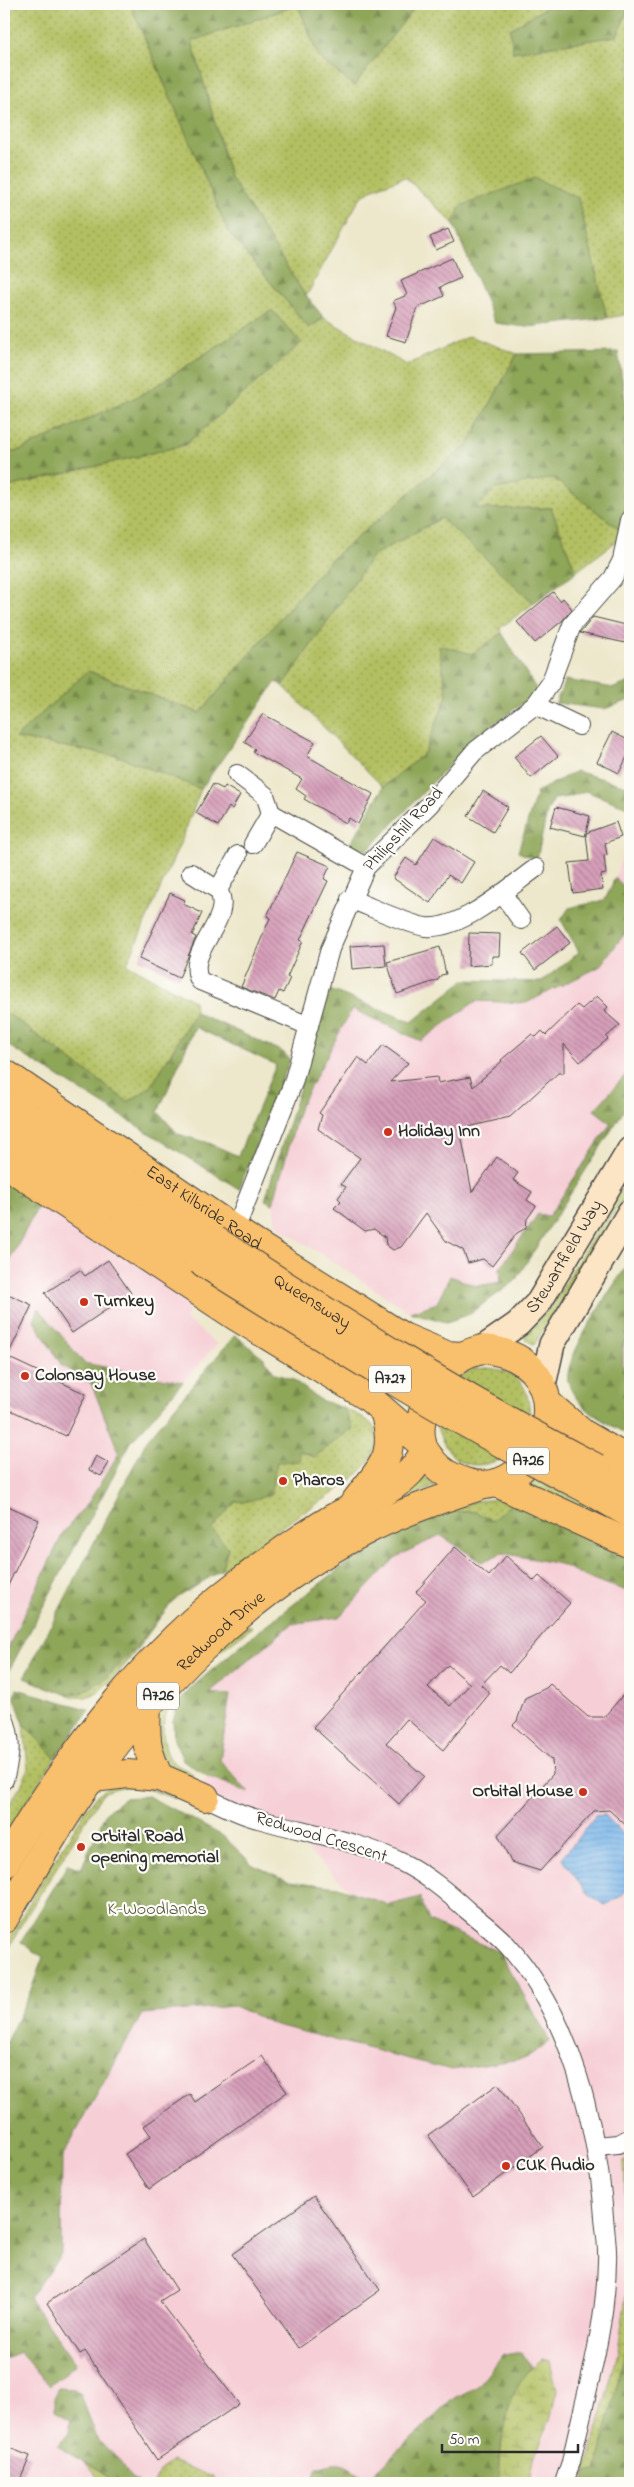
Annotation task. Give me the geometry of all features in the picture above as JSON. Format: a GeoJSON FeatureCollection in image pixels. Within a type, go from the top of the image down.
{"type":"FeatureCollection","features":[{"type":"Feature","properties":{"kind":"main road","name":"East Kilbride Road"},"geometry":{"type":"LineString","coordinates":[[4,1073],[403,1338],[446,1355],[472,1353]]}},
{"type":"Feature","properties":{"kind":"main road","name":"Queensway"},"geometry":{"type":"LineString","coordinates":[[4,1100],[382,1348],[489,1411],[630,1486]]}},
{"type":"Feature","properties":{"kind":"main road","name":"Queensway"},"geometry":{"type":"LineString","coordinates":[[4,1132],[358,1361],[522,1456],[630,1514]]}},
{"type":"Feature","properties":{"kind":"main road"},"geometry":{"type":"LineString","coordinates":[[4,1163],[213,1301],[368,1397],[424,1448]]}},
{"type":"Feature","properties":{"kind":"main road"},"geometry":{"type":"LineString","coordinates":[[424,1448],[422,1419],[432,1391],[442,1375],[472,1353],[511,1354],[526,1362],[545,1394],[582,1433],[630,1461]]}},
{"type":"Feature","properties":{"kind":"main road","name":"A726"},"geometry":{"type":"LineString","coordinates":[[490,1484],[511,1478],[533,1454],[544,1430],[545,1394]]}},
{"type":"Feature","properties":{"kind":"main road","name":"A726"},"geometry":{"type":"LineString","coordinates":[[352,1506],[389,1454],[390,1433],[385,1414]]}},
{"type":"Feature","properties":{"kind":"main road","name":"A726"},"geometry":{"type":"LineString","coordinates":[[424,1448],[436,1466],[455,1479],[490,1484],[630,1544]]}},
{"type":"Feature","properties":{"kind":"main road","name":"Redwood Drive"},"geometry":{"type":"LineString","coordinates":[[4,1864],[70,1759],[124,1692],[178,1633],[209,1606],[296,1541],[352,1506],[381,1494],[409,1473],[424,1448]]}},
{"type":"Feature","properties":{"kind":"main road","name":"Redwood Drive"},"geometry":{"type":"LineString","coordinates":[[4,1919],[73,1805],[116,1744],[188,1662],[253,1604],[316,1561],[371,1528],[414,1510],[490,1484]]}},
{"type":"Feature","properties":{"kind":"main road"},"geometry":{"type":"LineString","coordinates":[[147,1707],[145,1737],[149,1757],[160,1777]]}},
{"type":"Feature","properties":{"kind":"main road"},"geometry":{"type":"LineString","coordinates":[[93,1778],[128,1774],[160,1777],[205,1797]]}},
{"type":"Feature","properties":{"kind":"street","name":"Philipshill Road"},"geometry":{"type":"LineString","coordinates":[[213,1301],[235,1228],[293,1083],[330,949],[350,899],[366,867],[430,804],[474,752],[535,705],[550,684],[572,625],[613,578],[622,560],[630,520]]}},
{"type":"Feature","properties":{"kind":"street"},"geometry":{"type":"LineString","coordinates":[[535,705],[579,726]]}},
{"type":"Feature","properties":{"kind":"street"},"geometry":{"type":"LineString","coordinates":[[237,774],[265,795],[271,813],[366,867]]}},
{"type":"Feature","properties":{"kind":"street"},"geometry":{"type":"LineString","coordinates":[[253,844],[271,813]]}},
{"type":"Feature","properties":{"kind":"street"},"geometry":{"type":"LineString","coordinates":[[218,890],[238,856]]}},
{"type":"Feature","properties":{"kind":"street"},"geometry":{"type":"LineString","coordinates":[[350,899],[424,927],[442,927],[476,911],[536,868]]}},
{"type":"Feature","properties":{"kind":"street"},"geometry":{"type":"LineString","coordinates":[[191,873],[218,890],[222,898],[221,910],[198,962],[197,976],[200,981],[309,1026]]}},
{"type":"Feature","properties":{"kind":"street"},"geometry":{"type":"LineString","coordinates":[[502,893],[520,920]]}},
{"type":"Feature","properties":{"kind":"street","name":"Stewartfield Way"},"geometry":{"type":"LineString","coordinates":[[472,1353],[518,1324],[539,1302],[630,1150]]}},
{"type":"Feature","properties":{"kind":"street","name":"Stewartfield Way"},"geometry":{"type":"LineString","coordinates":[[545,1394],[552,1344],[630,1212]]}},
{"type":"Feature","properties":{"kind":"street"},"geometry":{"type":"LineString","coordinates":[[4,1718],[10,1732],[10,1758],[4,1780]]}},
{"type":"Feature","properties":{"kind":"street","name":"Redwood Crescent"},"geometry":{"type":"LineString","coordinates":[[205,1797],[256,1819],[318,1833],[363,1847],[402,1862],[430,1879],[508,1946],[538,1988],[566,2040],[585,2102],[595,2146],[602,2190],[607,2261],[601,2326],[571,2462],[564,2483]]}},
{"type":"Feature","properties":{"kind":"street"},"geometry":{"type":"LineString","coordinates":[[595,2146],[618,2144],[630,2138]]}},
{"type":"Feature","properties":{"kind":"shaded area"},"geometry":{"type":"Polygon","coordinates":[[[630,833],[630,892],[615,878],[630,833]]]}},
{"type":"Feature","properties":{"kind":"shaded area"},"geometry":{"type":"Polygon","coordinates":[[[630,927],[630,1101],[514,1282],[468,1315],[446,1322],[410,1312],[282,1229],[275,1220],[273,1204],[300,1106],[352,1009],[421,1041],[476,1001],[526,1003],[599,967],[630,927]]]}},
{"type":"Feature","properties":{"kind":"shaded area"},"geometry":{"type":"Polygon","coordinates":[[[42,1199],[160,1279],[190,1305],[186,1319],[217,1344],[183,1382],[84,1363],[39,1309],[34,1321],[62,1366],[91,1383],[119,1453],[88,1503],[63,1533],[4,1656],[4,1267],[6,1267],[42,1199]]]}},
{"type":"Feature","properties":{"kind":"shaded area"},"geometry":{"type":"Polygon","coordinates":[[[630,1315],[630,1388],[623,1367],[623,1348],[630,1315]]]}},
{"type":"Feature","properties":{"kind":"shaded area"},"geometry":{"type":"Polygon","coordinates":[[[440,1535],[482,1562],[502,1553],[560,1564],[588,1578],[630,1592],[630,2483],[4,2483],[4,2359],[20,2351],[76,2364],[29,2299],[61,2254],[62,2157],[142,2014],[234,2006],[276,2025],[452,2070],[526,2058],[299,1842],[239,1824],[191,1802],[207,1776],[248,1792],[220,1760],[230,1695],[208,1694],[292,1623],[339,1617],[395,1558],[440,1535]]]}},
{"type":"Feature","properties":{"kind":"green space"},"geometry":{"type":"Polygon","coordinates":[[[4,4],[130,4],[229,233],[309,328],[324,318],[407,365],[469,336],[517,354],[469,443],[328,562],[200,713],[88,671],[16,738],[118,756],[201,789],[183,837],[127,964],[194,1001],[195,1012],[151,1087],[128,1102],[4,1011],[4,488],[185,445],[301,343],[272,310],[145,393],[16,452],[4,452],[4,4]]]}},
{"type":"Feature","properties":{"kind":"green space"},"geometry":{"type":"Polygon","coordinates":[[[130,4],[417,4],[354,86],[319,58],[298,5],[192,41],[230,177],[303,292],[324,318],[309,328],[229,233],[130,4]]]}},
{"type":"Feature","properties":{"kind":"green space"},"geometry":{"type":"Polygon","coordinates":[[[417,4],[552,4],[510,29],[513,52],[617,36],[630,5],[630,314],[607,318],[578,198],[461,206],[453,223],[405,177],[371,190],[360,198],[307,295],[303,292],[230,177],[192,41],[298,5],[319,58],[354,86],[417,4]]]}},
{"type":"Feature","properties":{"kind":"green space"},"geometry":{"type":"Polygon","coordinates":[[[552,4],[630,4],[617,36],[513,52],[510,29],[552,4]]]}},
{"type":"Feature","properties":{"kind":"green space"},"geometry":{"type":"Polygon","coordinates":[[[535,178],[578,198],[607,318],[527,327],[495,323],[453,223],[461,206],[535,178]]]}},
{"type":"Feature","properties":{"kind":"green space"},"geometry":{"type":"Polygon","coordinates":[[[272,310],[301,343],[185,445],[4,488],[4,452],[16,452],[145,393],[272,310]]]}},
{"type":"Feature","properties":{"kind":"green space"},"geometry":{"type":"Polygon","coordinates":[[[618,352],[630,432],[630,457],[623,532],[553,478],[495,489],[475,509],[551,508],[576,572],[534,603],[441,518],[372,556],[283,686],[276,682],[201,789],[118,756],[15,738],[88,671],[200,713],[328,562],[469,443],[517,354],[618,352]]]}},
{"type":"Feature","properties":{"kind":"green space"},"geometry":{"type":"Polygon","coordinates":[[[553,478],[623,532],[622,537],[576,572],[551,508],[475,509],[495,489],[553,478]]]}},
{"type":"Feature","properties":{"kind":"green space"},"geometry":{"type":"Polygon","coordinates":[[[442,518],[534,603],[500,628],[502,633],[472,654],[440,646],[447,696],[424,754],[383,787],[283,686],[372,556],[442,518]]]}},
{"type":"Feature","properties":{"kind":"green space"},"geometry":{"type":"Polygon","coordinates":[[[502,633],[538,692],[477,736],[368,850],[350,845],[383,787],[424,754],[447,696],[439,645],[472,654],[502,633]]]}},
{"type":"Feature","properties":{"kind":"green space"},"geometry":{"type":"Polygon","coordinates":[[[565,680],[614,688],[630,682],[630,700],[604,709],[556,703],[565,680]]]}},
{"type":"Feature","properties":{"kind":"green space"},"geometry":{"type":"Polygon","coordinates":[[[576,771],[630,787],[630,808],[585,791],[569,797],[554,799],[547,812],[537,859],[518,852],[537,792],[576,771]]]}},
{"type":"Feature","properties":{"kind":"green space"},"geometry":{"type":"Polygon","coordinates":[[[615,878],[630,892],[630,927],[599,967],[526,1003],[476,1001],[421,1041],[352,1009],[300,1106],[273,1204],[265,1200],[330,990],[412,1022],[464,980],[541,982],[579,952],[561,920],[569,908],[605,900],[615,878]]]}},
{"type":"Feature","properties":{"kind":"green space"},"geometry":{"type":"Polygon","coordinates":[[[4,1011],[128,1102],[151,1087],[195,1012],[283,1052],[290,1060],[239,1189],[4,1043],[4,1011]],[[195,1027],[158,1112],[178,1134],[209,1143],[238,1156],[276,1065],[195,1027]]]}},
{"type":"Feature","properties":{"kind":"green space"},"geometry":{"type":"Polygon","coordinates":[[[630,1070],[630,1101],[514,1282],[468,1315],[446,1322],[410,1312],[437,1303],[450,1276],[477,1286],[501,1282],[500,1268],[538,1214],[549,1216],[611,1123],[594,1110],[630,1070]]]}},
{"type":"Feature","properties":{"kind":"green space"},"geometry":{"type":"Polygon","coordinates":[[[630,1174],[630,1187],[534,1345],[524,1338],[557,1297],[630,1174]]]}},
{"type":"Feature","properties":{"kind":"green space"},"geometry":{"type":"Polygon","coordinates":[[[4,1175],[42,1199],[6,1268],[4,1267],[4,1175]]]}},
{"type":"Feature","properties":{"kind":"green space"},"geometry":{"type":"Polygon","coordinates":[[[630,1262],[630,1315],[623,1348],[623,1367],[630,1388],[630,1436],[593,1414],[585,1407],[572,1391],[568,1381],[573,1356],[581,1339],[602,1302],[630,1262]]]}},
{"type":"Feature","properties":{"kind":"green space"},"geometry":{"type":"Polygon","coordinates":[[[39,1308],[84,1363],[183,1382],[131,1442],[6,1676],[4,1675],[4,1656],[63,1533],[88,1503],[119,1453],[91,1383],[62,1366],[34,1321],[39,1308]]]}},
{"type":"Feature","properties":{"kind":"green space"},"geometry":{"type":"Polygon","coordinates":[[[235,1335],[264,1358],[275,1374],[292,1379],[320,1400],[343,1408],[353,1428],[314,1457],[299,1450],[300,1461],[277,1462],[270,1495],[244,1502],[236,1501],[212,1529],[228,1548],[221,1570],[174,1600],[139,1643],[102,1681],[80,1693],[65,1694],[24,1678],[147,1440],[235,1335]]]}},
{"type":"Feature","properties":{"kind":"green space"},"geometry":{"type":"Polygon","coordinates":[[[487,1368],[508,1373],[520,1382],[528,1397],[530,1418],[459,1378],[472,1369],[487,1368]]]}},
{"type":"Feature","properties":{"kind":"green space"},"geometry":{"type":"Polygon","coordinates":[[[343,1408],[363,1417],[374,1427],[377,1445],[371,1459],[346,1484],[290,1521],[240,1559],[221,1570],[228,1548],[211,1529],[252,1483],[270,1467],[306,1447],[353,1429],[343,1408]]]}},
{"type":"Feature","properties":{"kind":"green space"},"geometry":{"type":"Polygon","coordinates":[[[435,1421],[502,1459],[477,1465],[467,1464],[458,1460],[445,1445],[435,1421]]]}},
{"type":"Feature","properties":{"kind":"green space"},"geometry":{"type":"Polygon","coordinates":[[[423,1475],[435,1486],[370,1516],[423,1475]]]}},
{"type":"Feature","properties":{"kind":"green space"},"geometry":{"type":"Polygon","coordinates":[[[534,1478],[630,1526],[630,1535],[528,1485],[534,1478]]]}},
{"type":"Feature","properties":{"kind":"green space"},"geometry":{"type":"Polygon","coordinates":[[[515,1500],[492,1521],[476,1512],[445,1511],[476,1501],[515,1500]]]}},
{"type":"Feature","properties":{"kind":"green space"},"geometry":{"type":"Polygon","coordinates":[[[515,1500],[630,1558],[630,1592],[588,1578],[560,1564],[502,1553],[482,1562],[440,1535],[395,1558],[339,1617],[292,1624],[209,1693],[230,1695],[220,1760],[249,1793],[207,1776],[183,1760],[174,1740],[173,1720],[180,1701],[192,1687],[241,1645],[343,1566],[381,1542],[378,1536],[445,1511],[476,1512],[492,1521],[515,1500]]]}},
{"type":"Feature","properties":{"kind":"green space"},"geometry":{"type":"Polygon","coordinates":[[[164,1612],[111,1681],[92,1695],[85,1697],[65,1694],[95,1684],[109,1675],[133,1651],[164,1612]]]}},
{"type":"Feature","properties":{"kind":"green space"},"geometry":{"type":"Polygon","coordinates":[[[250,1625],[252,1627],[191,1677],[168,1709],[163,1727],[167,1751],[173,1762],[193,1774],[191,1780],[171,1766],[161,1754],[158,1747],[154,1715],[230,1636],[250,1625]]]}},
{"type":"Feature","properties":{"kind":"green space"},"geometry":{"type":"Polygon","coordinates":[[[17,1689],[90,1710],[55,1758],[24,1724],[14,1696],[17,1689]]]}},
{"type":"Feature","properties":{"kind":"green space"},"geometry":{"type":"Polygon","coordinates":[[[24,1724],[55,1758],[4,1837],[4,1812],[21,1786],[28,1769],[24,1724]]]}},
{"type":"Feature","properties":{"kind":"green space"},"geometry":{"type":"Polygon","coordinates":[[[127,1781],[175,1797],[175,1799],[147,1789],[130,1787],[121,1787],[102,1794],[21,1925],[4,1958],[4,1949],[34,1894],[85,1811],[97,1795],[111,1785],[127,1781]]]}},
{"type":"Feature","properties":{"kind":"green space","name":"K-Woodlands"},"geometry":{"type":"Polygon","coordinates":[[[148,1796],[223,1836],[253,1865],[290,1881],[338,1887],[389,1905],[420,1897],[429,1921],[499,1952],[550,2041],[526,2058],[452,2070],[276,2025],[234,2006],[142,2014],[62,2157],[61,2254],[29,2298],[76,2364],[50,2386],[20,2352],[4,2359],[4,2046],[29,1995],[43,1957],[21,1942],[68,1864],[81,1869],[106,1812],[125,1798],[148,1796]]]}},
{"type":"Feature","properties":{"kind":"green space"},"geometry":{"type":"Polygon","coordinates":[[[630,2156],[630,2483],[583,2483],[618,2351],[628,2282],[624,2160],[630,2156]]]}},
{"type":"Feature","properties":{"kind":"green space"},"geometry":{"type":"Polygon","coordinates":[[[630,2331],[630,2483],[583,2483],[586,2472],[596,2471],[630,2331]]]}},
{"type":"Feature","properties":{"kind":"green space"},"geometry":{"type":"Polygon","coordinates":[[[522,2352],[531,2367],[509,2405],[501,2445],[499,2483],[312,2483],[317,2468],[333,2464],[349,2467],[367,2480],[454,2398],[478,2386],[503,2355],[522,2352]]]}},
{"type":"Feature","properties":{"kind":"green space"},"geometry":{"type":"Polygon","coordinates":[[[541,2359],[550,2361],[557,2390],[550,2420],[533,2458],[529,2483],[499,2483],[503,2433],[512,2400],[519,2385],[541,2359]]]}},
{"type":"Feature","properties":{"kind":"green space"},"geometry":{"type":"Polygon","coordinates":[[[59,2388],[73,2389],[80,2393],[98,2441],[114,2454],[133,2479],[139,2483],[113,2483],[104,2473],[57,2446],[69,2432],[71,2420],[54,2411],[54,2398],[59,2388]]]}},
{"type":"Feature","properties":{"kind":"green space"},"geometry":{"type":"Polygon","coordinates":[[[172,2461],[213,2477],[214,2483],[154,2483],[160,2471],[172,2461]]]}},
{"type":"Feature","properties":{"kind":"green space"},"geometry":{"type":"Polygon","coordinates":[[[84,2462],[104,2473],[113,2483],[103,2483],[84,2462]]]}},
{"type":"Feature","properties":{"kind":"water"},"geometry":{"type":"Polygon","coordinates":[[[605,1815],[629,1842],[624,1862],[628,1878],[627,1889],[619,1897],[605,1905],[586,1892],[562,1858],[595,1816],[605,1815]]]}},
{"type":"Feature","properties":{"kind":"building"},"geometry":{"type":"Polygon","coordinates":[[[448,229],[454,242],[436,250],[430,237],[448,229]]]}},
{"type":"Feature","properties":{"kind":"building"},"geometry":{"type":"Polygon","coordinates":[[[452,258],[461,278],[440,287],[444,296],[417,308],[406,342],[386,336],[396,307],[393,301],[407,295],[401,281],[452,258]]]}},
{"type":"Feature","properties":{"kind":"building"},"geometry":{"type":"Polygon","coordinates":[[[553,592],[560,601],[563,598],[572,609],[562,621],[535,643],[517,622],[553,592]]]}},
{"type":"Feature","properties":{"kind":"building"},"geometry":{"type":"Polygon","coordinates":[[[593,617],[630,626],[630,644],[580,633],[593,617]]]}},
{"type":"Feature","properties":{"kind":"building"},"geometry":{"type":"Polygon","coordinates":[[[263,714],[315,742],[307,756],[373,794],[358,824],[349,818],[346,823],[304,799],[306,796],[296,789],[302,779],[253,752],[255,749],[244,742],[263,714]]]}},
{"type":"Feature","properties":{"kind":"building"},"geometry":{"type":"Polygon","coordinates":[[[612,732],[630,741],[630,751],[619,773],[597,762],[612,732]]]}},
{"type":"Feature","properties":{"kind":"building"},"geometry":{"type":"Polygon","coordinates":[[[541,736],[558,756],[531,778],[514,757],[541,736]]]}},
{"type":"Feature","properties":{"kind":"building"},"geometry":{"type":"Polygon","coordinates":[[[213,784],[223,789],[225,786],[240,795],[232,809],[229,807],[218,826],[196,813],[213,784]]]}},
{"type":"Feature","properties":{"kind":"building"},"geometry":{"type":"Polygon","coordinates":[[[483,791],[508,807],[493,832],[468,816],[483,791]]]}},
{"type":"Feature","properties":{"kind":"building"},"geometry":{"type":"Polygon","coordinates":[[[556,807],[590,816],[585,836],[550,827],[556,807]]]}},
{"type":"Feature","properties":{"kind":"building"},"geometry":{"type":"Polygon","coordinates":[[[616,822],[621,837],[605,843],[607,855],[604,856],[606,874],[601,875],[603,889],[573,893],[569,863],[589,861],[586,833],[616,822]]]}},
{"type":"Feature","properties":{"kind":"building"},"geometry":{"type":"Polygon","coordinates":[[[434,837],[474,862],[461,883],[448,875],[430,903],[393,878],[406,858],[416,865],[434,837]]]}},
{"type":"Feature","properties":{"kind":"building"},"geometry":{"type":"Polygon","coordinates":[[[297,852],[330,866],[324,879],[328,881],[300,940],[303,941],[287,977],[290,978],[283,993],[279,991],[275,1000],[241,987],[270,918],[267,916],[297,852]]]}},
{"type":"Feature","properties":{"kind":"building"},"geometry":{"type":"Polygon","coordinates":[[[170,893],[185,900],[183,904],[202,913],[192,935],[196,937],[179,978],[139,959],[170,893]]]}},
{"type":"Feature","properties":{"kind":"building"},"geometry":{"type":"Polygon","coordinates":[[[557,926],[570,943],[535,970],[522,953],[557,926]]]}},
{"type":"Feature","properties":{"kind":"building"},"geometry":{"type":"Polygon","coordinates":[[[469,933],[500,934],[499,956],[492,956],[492,964],[468,966],[469,933]]]}},
{"type":"Feature","properties":{"kind":"building"},"geometry":{"type":"Polygon","coordinates":[[[384,944],[386,966],[352,969],[350,946],[384,944]]]}},
{"type":"Feature","properties":{"kind":"building"},"geometry":{"type":"Polygon","coordinates":[[[440,947],[446,974],[441,975],[438,980],[397,994],[387,962],[440,947]]]}},
{"type":"Feature","properties":{"kind":"building","name":"Holiday Inn"},"geometry":{"type":"Polygon","coordinates":[[[597,996],[608,1007],[604,1011],[620,1025],[606,1037],[608,1039],[580,1062],[564,1044],[564,1073],[558,1073],[510,1117],[460,1129],[472,1192],[497,1157],[518,1173],[513,1180],[532,1192],[527,1200],[536,1206],[527,1219],[526,1228],[517,1233],[492,1266],[483,1259],[468,1263],[463,1250],[446,1241],[426,1213],[401,1247],[393,1250],[386,1245],[385,1237],[374,1229],[365,1231],[334,1208],[341,1201],[338,1198],[346,1187],[341,1184],[360,1158],[318,1129],[322,1115],[319,1113],[358,1057],[368,1065],[383,1045],[408,1063],[390,1082],[437,1077],[438,1083],[470,1077],[473,1087],[532,1034],[536,1037],[542,1031],[546,1035],[577,1005],[582,1009],[597,996]]]}},
{"type":"Feature","properties":{"kind":"building","name":"Turnkey"},"geometry":{"type":"Polygon","coordinates":[[[108,1260],[131,1293],[72,1333],[45,1293],[80,1270],[85,1276],[108,1260]]]}},
{"type":"Feature","properties":{"kind":"building","name":"Colonsay House"},"geometry":{"type":"Polygon","coordinates":[[[4,1292],[32,1305],[7,1357],[86,1394],[66,1436],[4,1407],[4,1292]]]}},
{"type":"Feature","properties":{"kind":"building"},"geometry":{"type":"Polygon","coordinates":[[[96,1456],[109,1463],[101,1476],[89,1470],[96,1456]]]}},
{"type":"Feature","properties":{"kind":"building"},"geometry":{"type":"Polygon","coordinates":[[[4,1504],[39,1520],[4,1594],[4,1504]]]}},
{"type":"Feature","properties":{"kind":"building"},"geometry":{"type":"Polygon","coordinates":[[[455,1547],[489,1576],[506,1556],[534,1581],[539,1576],[570,1603],[509,1673],[500,1665],[481,1685],[490,1693],[443,1750],[407,1719],[386,1743],[424,1776],[399,1804],[313,1727],[426,1600],[416,1592],[455,1547]],[[448,1665],[428,1687],[450,1706],[470,1684],[448,1665]]]}},
{"type":"Feature","properties":{"kind":"building","name":"Orbital House"},"geometry":{"type":"Polygon","coordinates":[[[550,1684],[588,1717],[604,1717],[630,1687],[630,1829],[609,1810],[594,1811],[540,1871],[511,1862],[498,1835],[553,1774],[552,1760],[513,1725],[517,1721],[525,1698],[546,1688],[550,1684]]]}},
{"type":"Feature","properties":{"kind":"building"},"geometry":{"type":"Polygon","coordinates":[[[262,2056],[287,2092],[149,2189],[125,2154],[151,2136],[144,2126],[190,2094],[195,2102],[262,2056]]]}},
{"type":"Feature","properties":{"kind":"building"},"geometry":{"type":"Polygon","coordinates":[[[498,2084],[543,2147],[473,2197],[428,2135],[498,2084]]]}},
{"type":"Feature","properties":{"kind":"building"},"geometry":{"type":"Polygon","coordinates":[[[314,2196],[380,2290],[299,2348],[232,2254],[314,2196]]]}},
{"type":"Feature","properties":{"kind":"building"},"geometry":{"type":"Polygon","coordinates":[[[144,2239],[177,2290],[160,2301],[239,2404],[157,2460],[85,2351],[80,2354],[47,2303],[144,2239]]]}},
{"type":"Feature","properties":{"kind":"building"},"geometry":{"type":"Polygon","coordinates":[[[4,2446],[30,2456],[19,2483],[4,2483],[4,2446]]]}},
{"type":"Feature","properties":{"kind":"place","name":"Holiday Inn"},"geometry":{"type":"Point","coordinates":[388,1132]}},
{"type":"Feature","properties":{"kind":"place","name":"Turnkey"},"geometry":{"type":"Point","coordinates":[84,1302]}},
{"type":"Feature","properties":{"kind":"place","name":"Colonsay House"},"geometry":{"type":"Point","coordinates":[25,1376]}},
{"type":"Feature","properties":{"kind":"place","name":"Pharos"},"geometry":{"type":"Point","coordinates":[283,1481]}},
{"type":"Feature","properties":{"kind":"place","name":"Orbital House"},"geometry":{"type":"Point","coordinates":[583,1792]}},
{"type":"Feature","properties":{"kind":"place","name":"Orbital Road opening memorial"},"geometry":{"type":"Point","coordinates":[81,1847]}},
{"type":"Feature","properties":{"kind":"place","name":"CUK Audio"},"geometry":{"type":"Point","coordinates":[506,2166]}}]}
